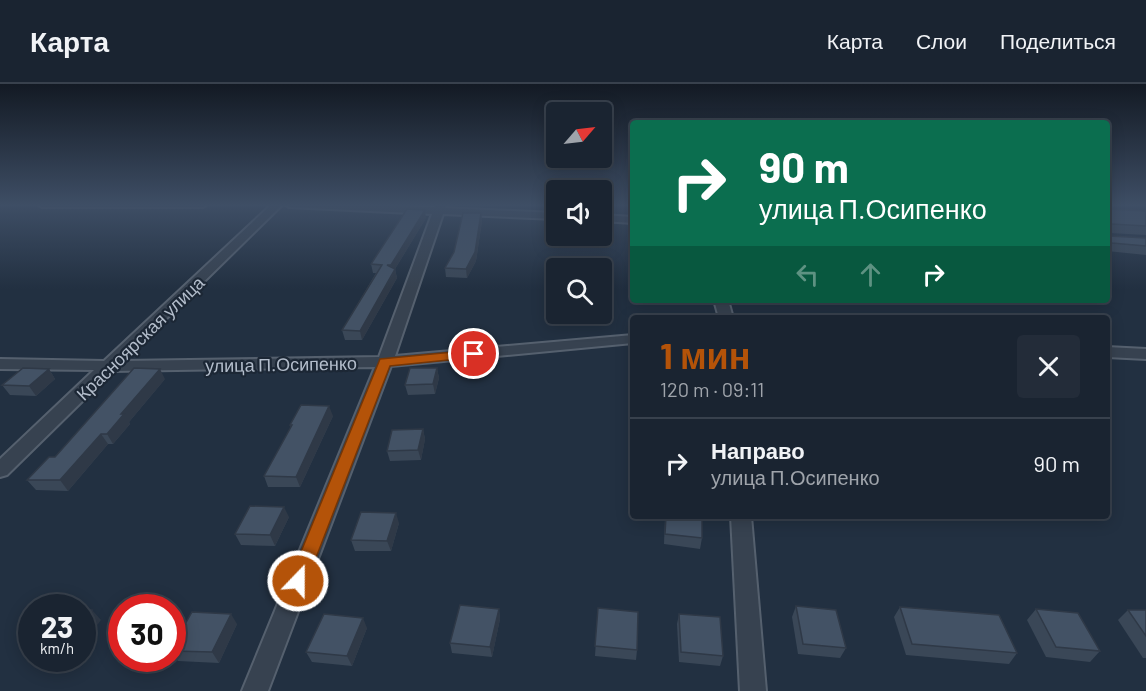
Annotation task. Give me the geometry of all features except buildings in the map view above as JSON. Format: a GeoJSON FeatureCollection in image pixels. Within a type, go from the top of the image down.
{"type":"FeatureCollection","features":[{"type":"Feature","properties":{"kind":"street","name":"Красноярская улица"},"geometry":{"type":"LineString","coordinates":[[0,470],[249,232]]}},
{"type":"Feature","properties":{"kind":"street"},"geometry":{"type":"LineString","coordinates":[[255,691],[385,362],[431,232]]}},
{"type":"Feature","properties":{"kind":"street","name":"улица П.Осипенко"},"geometry":{"type":"LineString","coordinates":[[0,364],[111,366],[385,362],[630,339]]}},
{"type":"Feature","properties":{"kind":"street"},"geometry":{"type":"LineString","coordinates":[[1110,352],[1146,354]]}},
{"type":"Feature","properties":{"kind":"street"},"geometry":{"type":"LineString","coordinates":[[741,519],[753,691]]}},
{"type":"Feature","properties":{"kind":"route"},"geometry":{"type":"LineString","coordinates":[[298,581],[385,362],[474,354]]}}]}
